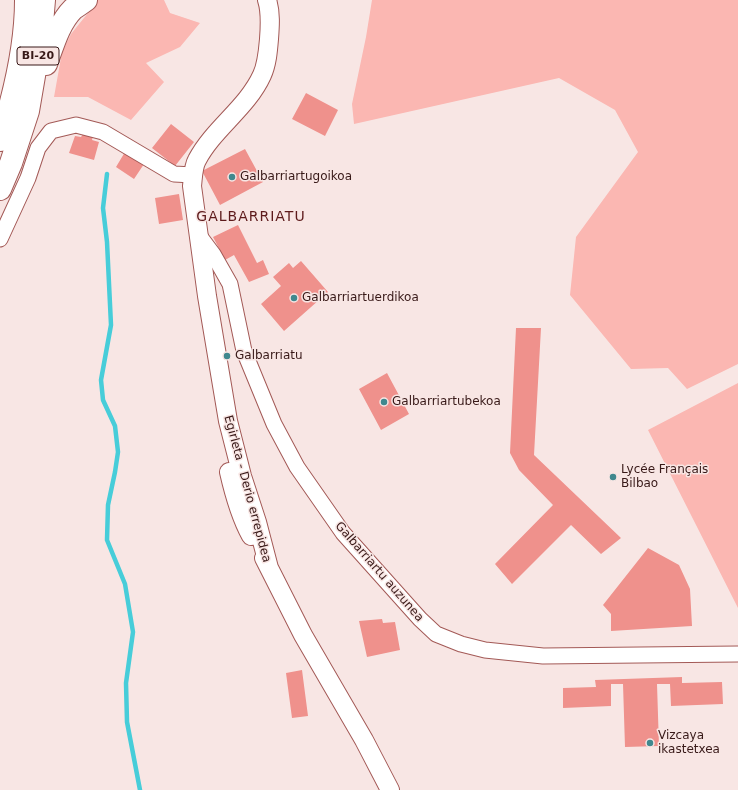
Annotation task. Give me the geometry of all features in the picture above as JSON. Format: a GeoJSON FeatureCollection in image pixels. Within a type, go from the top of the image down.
{"type":"FeatureCollection","features":[{"type":"Feature","properties":{"kind":"main road","name":"BI-20"},"geometry":{"type":"LineString","coordinates":[[0,140],[18,68],[24,33],[26,0]]}},
{"type":"Feature","properties":{"kind":"main road","name":"BI-20"},"geometry":{"type":"LineString","coordinates":[[0,189],[11,162],[28,111],[40,42],[44,0]]}},
{"type":"Feature","properties":{"kind":"main road"},"geometry":{"type":"LineString","coordinates":[[28,111],[56,37],[64,21],[73,10],[86,0]]}},
{"type":"Feature","properties":{"kind":"street","name":"Galbarriartu auzunea"},"geometry":{"type":"LineString","coordinates":[[207,296],[192,186],[193,175],[197,160],[244,102],[262,74],[267,54],[270,29],[270,8],[267,0]]}},
{"type":"Feature","properties":{"kind":"street"},"geometry":{"type":"LineString","coordinates":[[0,239],[28,178],[38,148],[51,131],[76,125],[103,132],[174,174],[193,175]]}},
{"type":"Feature","properties":{"kind":"street","name":"Galbarriartu auzunea"},"geometry":{"type":"LineString","coordinates":[[198,233],[213,254],[230,284],[244,351],[274,424],[296,467],[343,533],[420,619],[436,634],[461,644],[485,650],[543,656],[738,654]]}},
{"type":"Feature","properties":{"kind":"street","name":"Egirleta - Derio errepidea"},"geometry":{"type":"LineString","coordinates":[[207,296],[228,420],[242,476],[257,522],[269,568],[303,635],[364,740],[390,790]]}},
{"type":"Feature","properties":{"kind":"shaded area"},"geometry":{"type":"Polygon","coordinates":[[[91,0],[164,0],[170,13],[200,23],[180,47],[146,63],[164,82],[131,120],[88,97],[54,97],[62,52],[71,34],[88,13],[91,0]]]}},
{"type":"Feature","properties":{"kind":"shaded area"},"geometry":{"type":"Polygon","coordinates":[[[372,0],[738,0],[738,364],[687,389],[668,368],[631,369],[570,295],[576,237],[638,152],[615,110],[559,78],[354,124],[352,104],[372,0]]]}},
{"type":"Feature","properties":{"kind":"shaded area"},"geometry":{"type":"Polygon","coordinates":[[[738,383],[738,608],[648,430],[738,383]]]}},
{"type":"Feature","properties":{"kind":"building"},"geometry":{"type":"Polygon","coordinates":[[[306,93],[338,110],[325,136],[292,119],[306,93]]]}},
{"type":"Feature","properties":{"kind":"building"},"geometry":{"type":"Polygon","coordinates":[[[171,124],[194,142],[175,166],[152,148],[171,124]]]}},
{"type":"Feature","properties":{"kind":"building"},"geometry":{"type":"Polygon","coordinates":[[[83,134],[93,136],[92,140],[99,142],[94,160],[69,153],[75,136],[81,137],[83,134]]]}},
{"type":"Feature","properties":{"kind":"building","name":"Galbarriartugoikoa"},"geometry":{"type":"Polygon","coordinates":[[[245,149],[263,182],[220,205],[202,171],[245,149]]]}},
{"type":"Feature","properties":{"kind":"building"},"geometry":{"type":"Polygon","coordinates":[[[125,152],[144,164],[134,179],[116,167],[125,152]]]}},
{"type":"Feature","properties":{"kind":"building"},"geometry":{"type":"Polygon","coordinates":[[[179,194],[183,220],[159,224],[155,198],[179,194]]]}},
{"type":"Feature","properties":{"kind":"building"},"geometry":{"type":"Polygon","coordinates":[[[238,225],[257,263],[263,260],[269,274],[249,282],[234,255],[225,260],[213,237],[238,225]]]}},
{"type":"Feature","properties":{"kind":"building","name":"Galbarriartuerdikoa"},"geometry":{"type":"Polygon","coordinates":[[[301,261],[328,292],[284,331],[261,304],[281,286],[273,277],[289,263],[293,268],[301,261]]]}},
{"type":"Feature","properties":{"kind":"building"},"geometry":{"type":"Polygon","coordinates":[[[516,328],[541,328],[534,455],[621,538],[601,554],[571,525],[512,584],[495,564],[553,505],[519,470],[510,453],[516,328]]]}},
{"type":"Feature","properties":{"kind":"building","name":"Galbarriartubekoa"},"geometry":{"type":"Polygon","coordinates":[[[387,373],[409,414],[381,430],[359,389],[387,373]]]}},
{"type":"Feature","properties":{"kind":"building"},"geometry":{"type":"Polygon","coordinates":[[[648,548],[679,565],[690,589],[692,626],[611,631],[611,614],[603,605],[648,548]]]}},
{"type":"Feature","properties":{"kind":"building"},"geometry":{"type":"Polygon","coordinates":[[[382,619],[383,623],[395,622],[400,650],[367,657],[359,621],[382,619]]]}},
{"type":"Feature","properties":{"kind":"building"},"geometry":{"type":"Polygon","coordinates":[[[302,670],[308,716],[292,718],[286,673],[302,670]]]}},
{"type":"Feature","properties":{"kind":"building"},"geometry":{"type":"Polygon","coordinates":[[[682,677],[682,683],[722,682],[723,704],[671,706],[670,684],[657,684],[659,746],[625,747],[623,684],[611,684],[611,706],[563,708],[563,688],[596,687],[595,680],[682,677]]]}},
{"type":"Feature","properties":{"kind":"waterway"},"geometry":{"type":"LineString","coordinates":[[107,174],[103,208],[107,242],[111,325],[101,380],[103,400],[115,426],[118,452],[108,505],[107,540],[125,584],[133,632],[126,683],[127,722],[140,790]]}},
{"type":"Feature","properties":{"kind":"place","name":"Galbarriartugoikoa"},"geometry":{"type":"Point","coordinates":[232,177]}},
{"type":"Feature","properties":{"kind":"place","name":"Galbarriartuerdikoa"},"geometry":{"type":"Point","coordinates":[294,298]}},
{"type":"Feature","properties":{"kind":"place","name":"Galbarriatu"},"geometry":{"type":"Point","coordinates":[227,356]}},
{"type":"Feature","properties":{"kind":"place","name":"Galbarriartubekoa"},"geometry":{"type":"Point","coordinates":[384,402]}},
{"type":"Feature","properties":{"kind":"place","name":"Lycée Français Bilbao"},"geometry":{"type":"Point","coordinates":[613,477]}},
{"type":"Feature","properties":{"kind":"place","name":"Vizcaya ikastetxea"},"geometry":{"type":"Point","coordinates":[650,743]}},
{"type":"Feature","properties":{"kind":"district","name":"GALBARRIATU"},"geometry":{"type":"Point","coordinates":[251,217]}}]}
